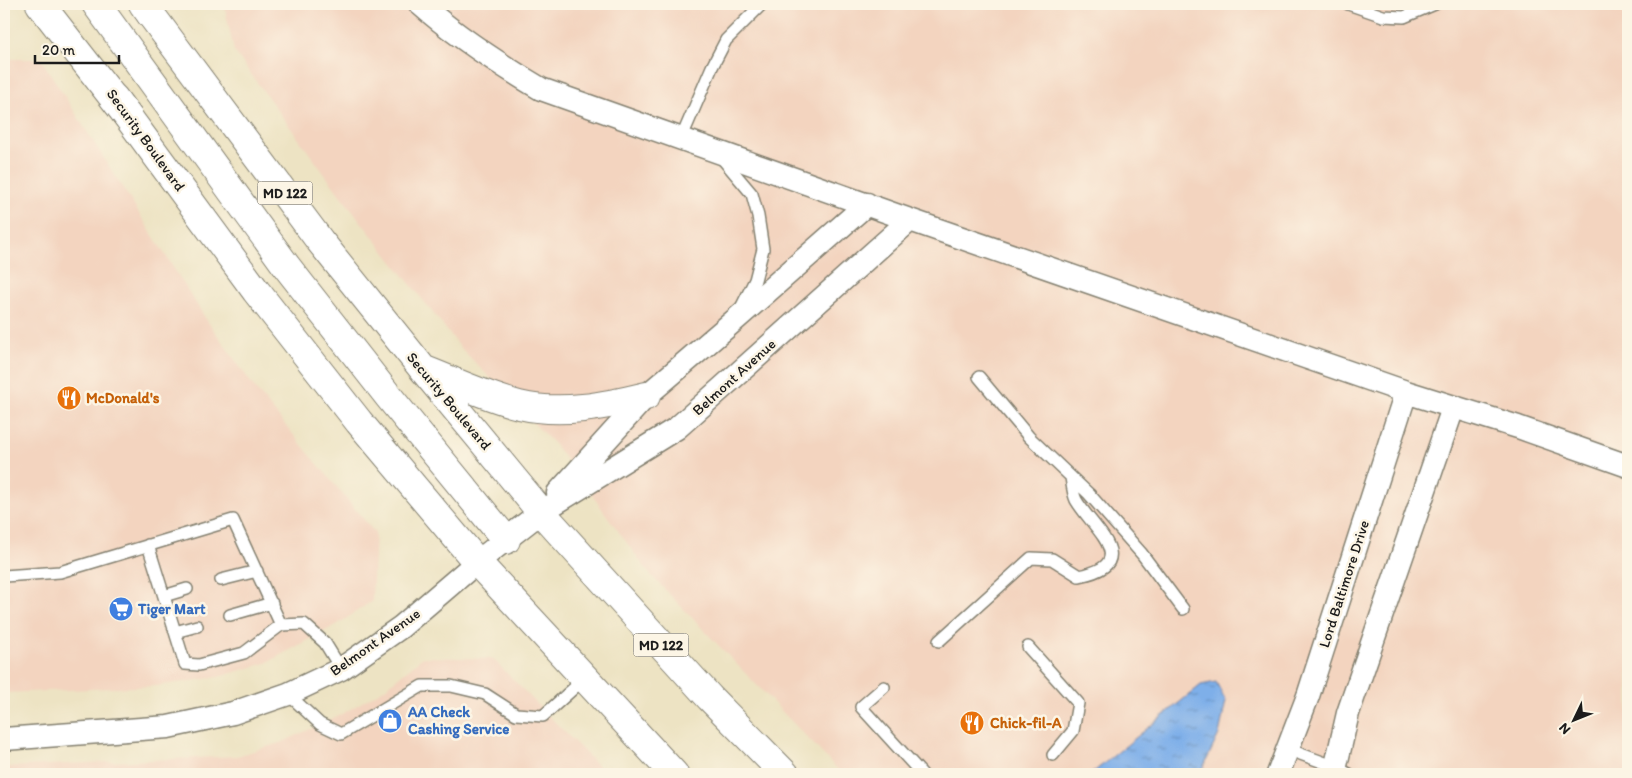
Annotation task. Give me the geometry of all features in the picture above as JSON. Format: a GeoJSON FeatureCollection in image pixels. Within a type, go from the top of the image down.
{"type":"FeatureCollection","features":[{"type":"Feature","properties":{"kind":"main road"},"geometry":{"type":"LineString","coordinates":[[40,4],[129,118]]}},
{"type":"Feature","properties":{"kind":"main road","name":"Security Boulevard"},"geometry":{"type":"LineString","coordinates":[[50,4],[129,118],[256,291],[358,422],[477,562],[674,774]]}},
{"type":"Feature","properties":{"kind":"main road"},"geometry":{"type":"LineString","coordinates":[[96,4],[287,267],[389,397],[506,540]]}},
{"type":"Feature","properties":{"kind":"main road","name":"Security Boulevard"},"geometry":{"type":"LineString","coordinates":[[146,8],[320,241],[541,512],[710,698],[785,774]]}},
{"type":"Feature","properties":{"kind":"main road"},"geometry":{"type":"LineString","coordinates":[[422,368],[490,396],[521,405],[562,410],[604,406],[646,396]]}},
{"type":"Feature","properties":{"kind":"street"},"geometry":{"type":"LineString","coordinates":[[420,4],[504,67],[542,89],[910,220],[1406,392],[1628,466]]}},
{"type":"Feature","properties":{"kind":"street","name":"Belmont Avenue"},"geometry":{"type":"LineString","coordinates":[[541,512],[646,396],[867,204]]}},
{"type":"Feature","properties":{"kind":"street","name":"Belmont Avenue"},"geometry":{"type":"LineString","coordinates":[[4,739],[168,727],[233,713],[288,694],[341,669],[401,626],[477,562],[541,512],[677,428],[910,220]]}},
{"type":"Feature","properties":{"kind":"street","name":"Lord Baltimore Drive"},"geometry":{"type":"LineString","coordinates":[[1278,774],[1308,696],[1406,392]]}},
{"type":"Feature","properties":{"kind":"street"},"geometry":{"type":"LineString","coordinates":[[1340,772],[1348,713],[1453,408]]}},
{"type":"Feature","properties":{"kind":"lane"},"geometry":{"type":"LineString","coordinates":[[681,139],[712,67],[726,40],[762,4]]}},
{"type":"Feature","properties":{"kind":"lane"},"geometry":{"type":"LineString","coordinates":[[1348,4],[1383,16],[1404,17],[1434,4]]}},
{"type":"Feature","properties":{"kind":"lane"},"geometry":{"type":"LineString","coordinates":[[715,151],[752,194],[758,216],[763,249],[755,280],[735,320]]}},
{"type":"Feature","properties":{"kind":"lane"},"geometry":{"type":"LineString","coordinates":[[978,377],[1029,437],[1089,494],[1142,554],[1183,609]]}},
{"type":"Feature","properties":{"kind":"lane"},"geometry":{"type":"LineString","coordinates":[[939,641],[1031,558],[1052,560],[1078,576],[1096,573],[1106,565],[1110,553],[1108,542],[1075,498],[1071,477]]}},
{"type":"Feature","properties":{"kind":"lane"},"geometry":{"type":"LineString","coordinates":[[4,576],[60,572],[233,520],[281,625]]}},
{"type":"Feature","properties":{"kind":"lane"},"geometry":{"type":"LineString","coordinates":[[148,545],[185,664],[199,665],[244,653],[281,625],[304,624],[325,643],[341,669]]}},
{"type":"Feature","properties":{"kind":"lane"},"geometry":{"type":"LineString","coordinates":[[221,580],[257,571]]}},
{"type":"Feature","properties":{"kind":"lane"},"geometry":{"type":"LineString","coordinates":[[164,596],[187,589]]}},
{"type":"Feature","properties":{"kind":"lane"},"geometry":{"type":"LineString","coordinates":[[230,615],[272,603]]}},
{"type":"Feature","properties":{"kind":"lane"},"geometry":{"type":"LineString","coordinates":[[175,632],[197,626]]}},
{"type":"Feature","properties":{"kind":"lane"},"geometry":{"type":"LineString","coordinates":[[1028,646],[1078,703],[1073,732],[1053,755]]}},
{"type":"Feature","properties":{"kind":"lane"},"geometry":{"type":"LineString","coordinates":[[288,694],[320,724],[341,734],[422,686],[451,686],[485,694],[516,714],[542,716],[584,679]]}},
{"type":"Feature","properties":{"kind":"lane"},"geometry":{"type":"LineString","coordinates":[[884,687],[861,706],[922,774]]}},
{"type":"Feature","properties":{"kind":"lane"},"geometry":{"type":"LineString","coordinates":[[1287,749],[1340,772]]}},
{"type":"Feature","properties":{"kind":"shaded area"},"geometry":{"type":"Polygon","coordinates":[[[224,4],[1628,4],[1628,774],[842,774],[649,573],[556,446],[460,347],[340,195],[234,51],[224,4]]]}},
{"type":"Feature","properties":{"kind":"shaded area"},"geometry":{"type":"Polygon","coordinates":[[[4,59],[41,59],[206,319],[257,391],[375,533],[372,601],[338,624],[266,663],[218,677],[156,686],[4,693],[4,59]]]}},
{"type":"Feature","properties":{"kind":"shaded area"},"geometry":{"type":"Polygon","coordinates":[[[423,657],[493,659],[606,774],[4,774],[4,767],[237,756],[283,742],[344,713],[384,689],[423,657]]]}},
{"type":"Feature","properties":{"kind":"water"},"geometry":{"type":"Polygon","coordinates":[[[1216,682],[1226,701],[1219,734],[1200,774],[1091,774],[1201,685],[1216,682]]]}},
{"type":"Feature","properties":{"kind":"place","name":"McDonald's"},"geometry":{"type":"Point","coordinates":[69,398]}},
{"type":"Feature","properties":{"kind":"place","name":"Tiger Mart"},"geometry":{"type":"Point","coordinates":[121,609]}},
{"type":"Feature","properties":{"kind":"place","name":"AA Check Cashing Service"},"geometry":{"type":"Point","coordinates":[390,721]}},
{"type":"Feature","properties":{"kind":"place","name":"Chick-fil-A"},"geometry":{"type":"Point","coordinates":[972,723]}}]}
